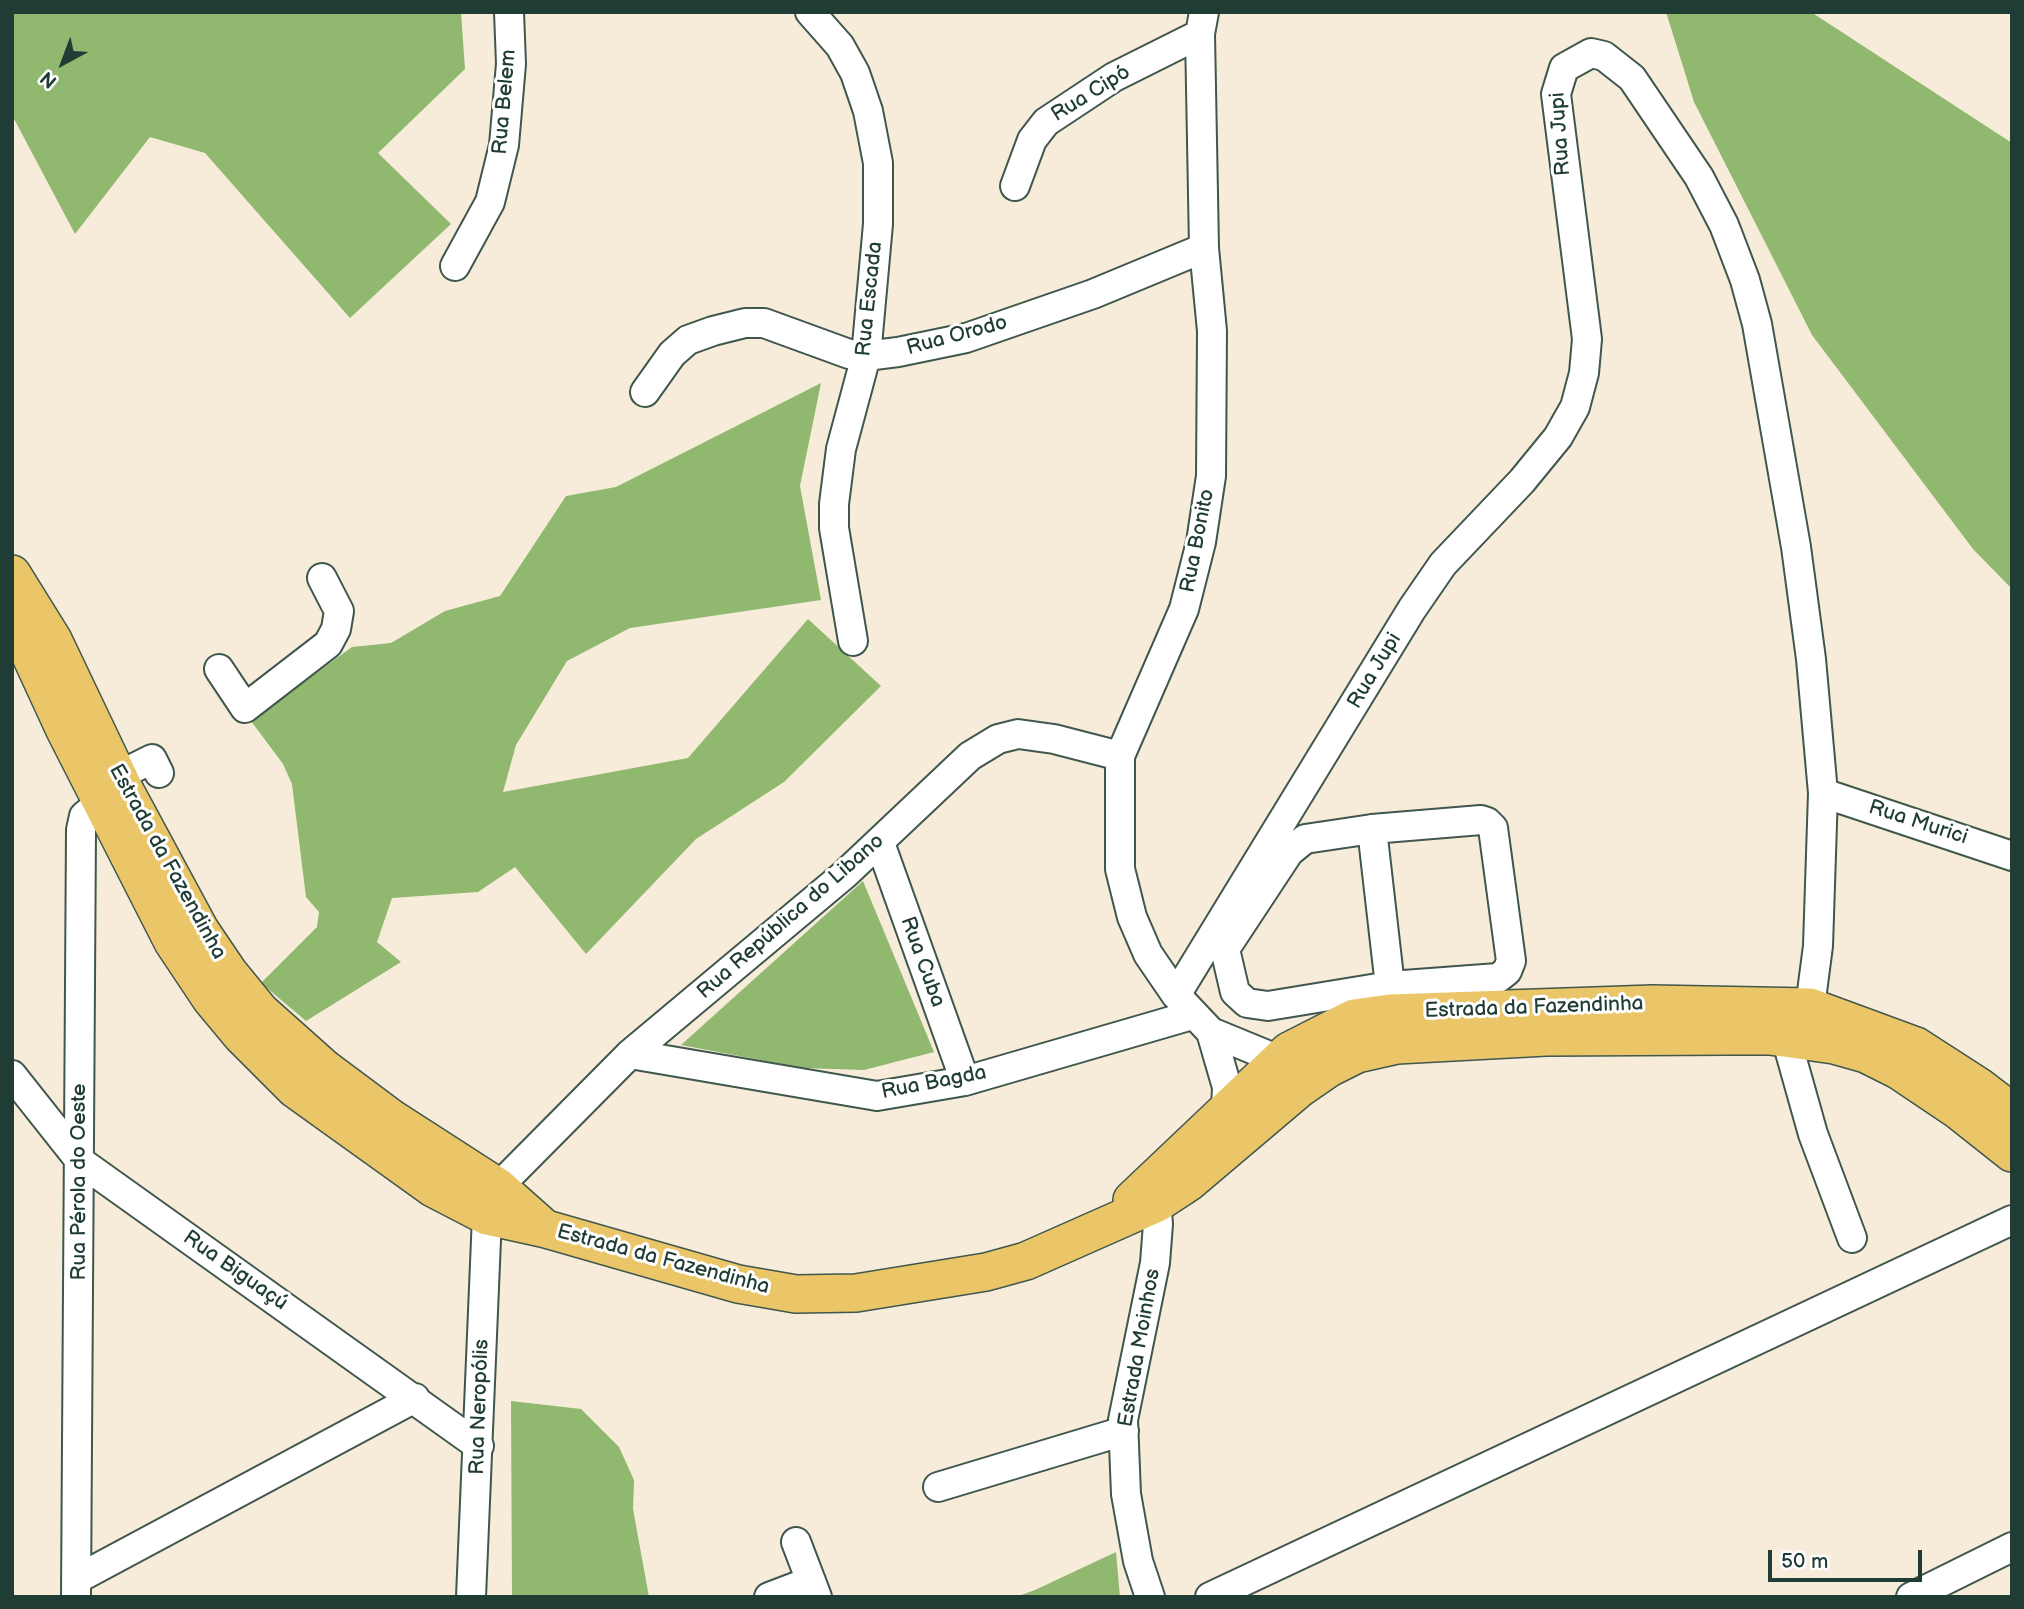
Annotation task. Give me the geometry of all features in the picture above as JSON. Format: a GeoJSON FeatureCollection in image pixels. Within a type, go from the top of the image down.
{"type":"FeatureCollection","features":[{"type":"Feature","properties":{"kind":"main road","name":"Estrada da Fazendinha"},"geometry":{"type":"LineString","coordinates":[[12,574],[53,640],[114,790]]}},
{"type":"Feature","properties":{"kind":"main road","name":"Estrada da Fazendinha"},"geometry":{"type":"LineString","coordinates":[[12,615],[200,930],[229,973],[260,1011],[324,1068],[391,1118],[492,1202],[545,1229],[738,1284],[796,1294],[856,1293],[986,1272],[1069,1244],[1232,1147],[1300,1088],[1357,1054],[1396,1045],[1546,1037],[1786,1038],[1834,1045],[1866,1054],[1898,1070],[1959,1111],[2012,1153]]}},
{"type":"Feature","properties":{"kind":"main road","name":"Estrada da Fazendinha"},"geometry":{"type":"LineString","coordinates":[[1155,1192],[1226,1109],[1279,1060],[1314,1037],[1390,999],[1810,1007],[1916,1046],[1978,1086],[2012,1112]]}},
{"type":"Feature","properties":{"kind":"street","name":"Rua Belem"},"geometry":{"type":"LineString","coordinates":[[455,267],[490,202],[504,145],[511,64],[509,12]]}},
{"type":"Feature","properties":{"kind":"street","name":"Rua Escada"},"geometry":{"type":"LineString","coordinates":[[810,12],[840,46],[856,73],[868,111],[878,163],[878,223],[866,356],[841,449],[834,504],[834,527],[853,641]]}},
{"type":"Feature","properties":{"kind":"street","name":"Rua Cipó"},"geometry":{"type":"LineString","coordinates":[[1015,186],[1032,140],[1046,122],[1202,23]]}},
{"type":"Feature","properties":{"kind":"street","name":"Rua Bonito"},"geometry":{"type":"LineString","coordinates":[[1202,23],[1205,248],[1212,331],[1211,451],[1201,542],[1184,609],[1120,756],[1120,869],[1132,917],[1148,954],[1193,1014],[1227,1087],[1226,1109]]}},
{"type":"Feature","properties":{"kind":"street","name":"Rua Jupi"},"geometry":{"type":"LineString","coordinates":[[1193,1014],[1412,609],[1443,564],[1522,481],[1558,437],[1575,407],[1584,373],[1587,339],[1556,94],[1564,68],[1583,55],[1604,56],[1617,65],[1632,78],[1660,114],[1699,177],[1724,225],[1745,280],[1757,324],[1796,547],[1811,659],[1823,793],[1818,946],[1810,1007]]}},
{"type":"Feature","properties":{"kind":"street","name":"Rua Orodo"},"geometry":{"type":"LineString","coordinates":[[645,392],[672,354],[688,340],[745,323],[764,323],[834,350],[866,356],[966,338],[1093,294],[1205,248]]}},
{"type":"Feature","properties":{"kind":"street"},"geometry":{"type":"LineString","coordinates":[[219,669],[245,708],[328,644],[337,629],[339,611],[323,578]]}},
{"type":"Feature","properties":{"kind":"street","name":"Rua República do Libano"},"geometry":{"type":"LineString","coordinates":[[492,1202],[630,1054],[880,843],[970,756],[998,739],[1018,734],[1054,739],[1120,756]]}},
{"type":"Feature","properties":{"kind":"street"},"geometry":{"type":"LineString","coordinates":[[114,790],[156,766]]}},
{"type":"Feature","properties":{"kind":"street","name":"Rua Pérola do Oeste"},"geometry":{"type":"LineString","coordinates":[[76,1588],[81,830],[84,816],[114,790]]}},
{"type":"Feature","properties":{"kind":"street","name":"Rua Murici"},"geometry":{"type":"LineString","coordinates":[[1823,793],[2012,856]]}},
{"type":"Feature","properties":{"kind":"street"},"geometry":{"type":"LineString","coordinates":[[1481,820],[1493,828],[1511,961],[1507,971],[1498,978],[1390,999],[1268,1006],[1247,1003],[1234,992],[1225,949],[1296,845],[1305,839],[1372,829],[1481,820]]}},
{"type":"Feature","properties":{"kind":"street"},"geometry":{"type":"LineString","coordinates":[[1372,829],[1390,999]]}},
{"type":"Feature","properties":{"kind":"street","name":"Rua Cuba"},"geometry":{"type":"LineString","coordinates":[[880,843],[965,1081]]}},
{"type":"Feature","properties":{"kind":"street"},"geometry":{"type":"LineString","coordinates":[[1193,1014],[1279,1060]]}},
{"type":"Feature","properties":{"kind":"street","name":"Rua Bagda"},"geometry":{"type":"LineString","coordinates":[[630,1054],[877,1096],[965,1081],[1193,1014]]}},
{"type":"Feature","properties":{"kind":"street"},"geometry":{"type":"LineString","coordinates":[[1786,1038],[1813,1134],[1852,1238]]}},
{"type":"Feature","properties":{"kind":"street","name":"Rua Biguaçú"},"geometry":{"type":"LineString","coordinates":[[12,1074],[80,1162],[479,1446]]}},
{"type":"Feature","properties":{"kind":"street","name":"Estrada Moinhos"},"geometry":{"type":"LineString","coordinates":[[1150,1597],[1138,1561],[1126,1494],[1124,1420],[1155,1264],[1155,1192]]}},
{"type":"Feature","properties":{"kind":"street","name":"Rua Neropólis"},"geometry":{"type":"LineString","coordinates":[[471,1597],[492,1202]]}},
{"type":"Feature","properties":{"kind":"street"},"geometry":{"type":"LineString","coordinates":[[1210,1597],[2012,1220]]}},
{"type":"Feature","properties":{"kind":"street"},"geometry":{"type":"LineString","coordinates":[[76,1588],[415,1398]]}},
{"type":"Feature","properties":{"kind":"street"},"geometry":{"type":"LineString","coordinates":[[938,1488],[1124,1431]]}},
{"type":"Feature","properties":{"kind":"street"},"geometry":{"type":"LineString","coordinates":[[769,1597],[814,1589],[796,1542]]}},
{"type":"Feature","properties":{"kind":"street"},"geometry":{"type":"LineString","coordinates":[[1912,1597],[2012,1547]]}},
{"type":"Feature","properties":{"kind":"green space"},"geometry":{"type":"Polygon","coordinates":[[[12,12],[461,12],[465,69],[378,153],[451,224],[350,318],[205,153],[150,137],[75,234],[12,115],[12,12]]]}},
{"type":"Feature","properties":{"kind":"green space"},"geometry":{"type":"Polygon","coordinates":[[[1666,12],[1811,12],[2012,143],[2012,589],[1973,549],[1812,335],[1694,102],[1666,12]]]}},
{"type":"Feature","properties":{"kind":"green space"},"geometry":{"type":"Polygon","coordinates":[[[821,383],[800,486],[821,600],[630,628],[567,661],[516,745],[503,792],[688,758],[808,619],[881,686],[784,782],[696,839],[586,954],[515,867],[478,892],[392,898],[377,942],[401,962],[306,1021],[261,983],[317,927],[319,912],[306,897],[292,784],[283,764],[251,721],[352,647],[391,643],[445,611],[500,596],[566,496],[616,487],[821,383]]]}},
{"type":"Feature","properties":{"kind":"green space"},"geometry":{"type":"Polygon","coordinates":[[[863,881],[934,1052],[864,1070],[803,1068],[681,1045],[863,881]]]}},
{"type":"Feature","properties":{"kind":"green space"},"geometry":{"type":"Polygon","coordinates":[[[511,1401],[581,1409],[619,1447],[634,1480],[633,1509],[649,1597],[512,1597],[511,1401]]]}},
{"type":"Feature","properties":{"kind":"green space"},"geometry":{"type":"Polygon","coordinates":[[[1116,1552],[1120,1597],[1016,1597],[1035,1590],[1116,1552]]]}}]}
